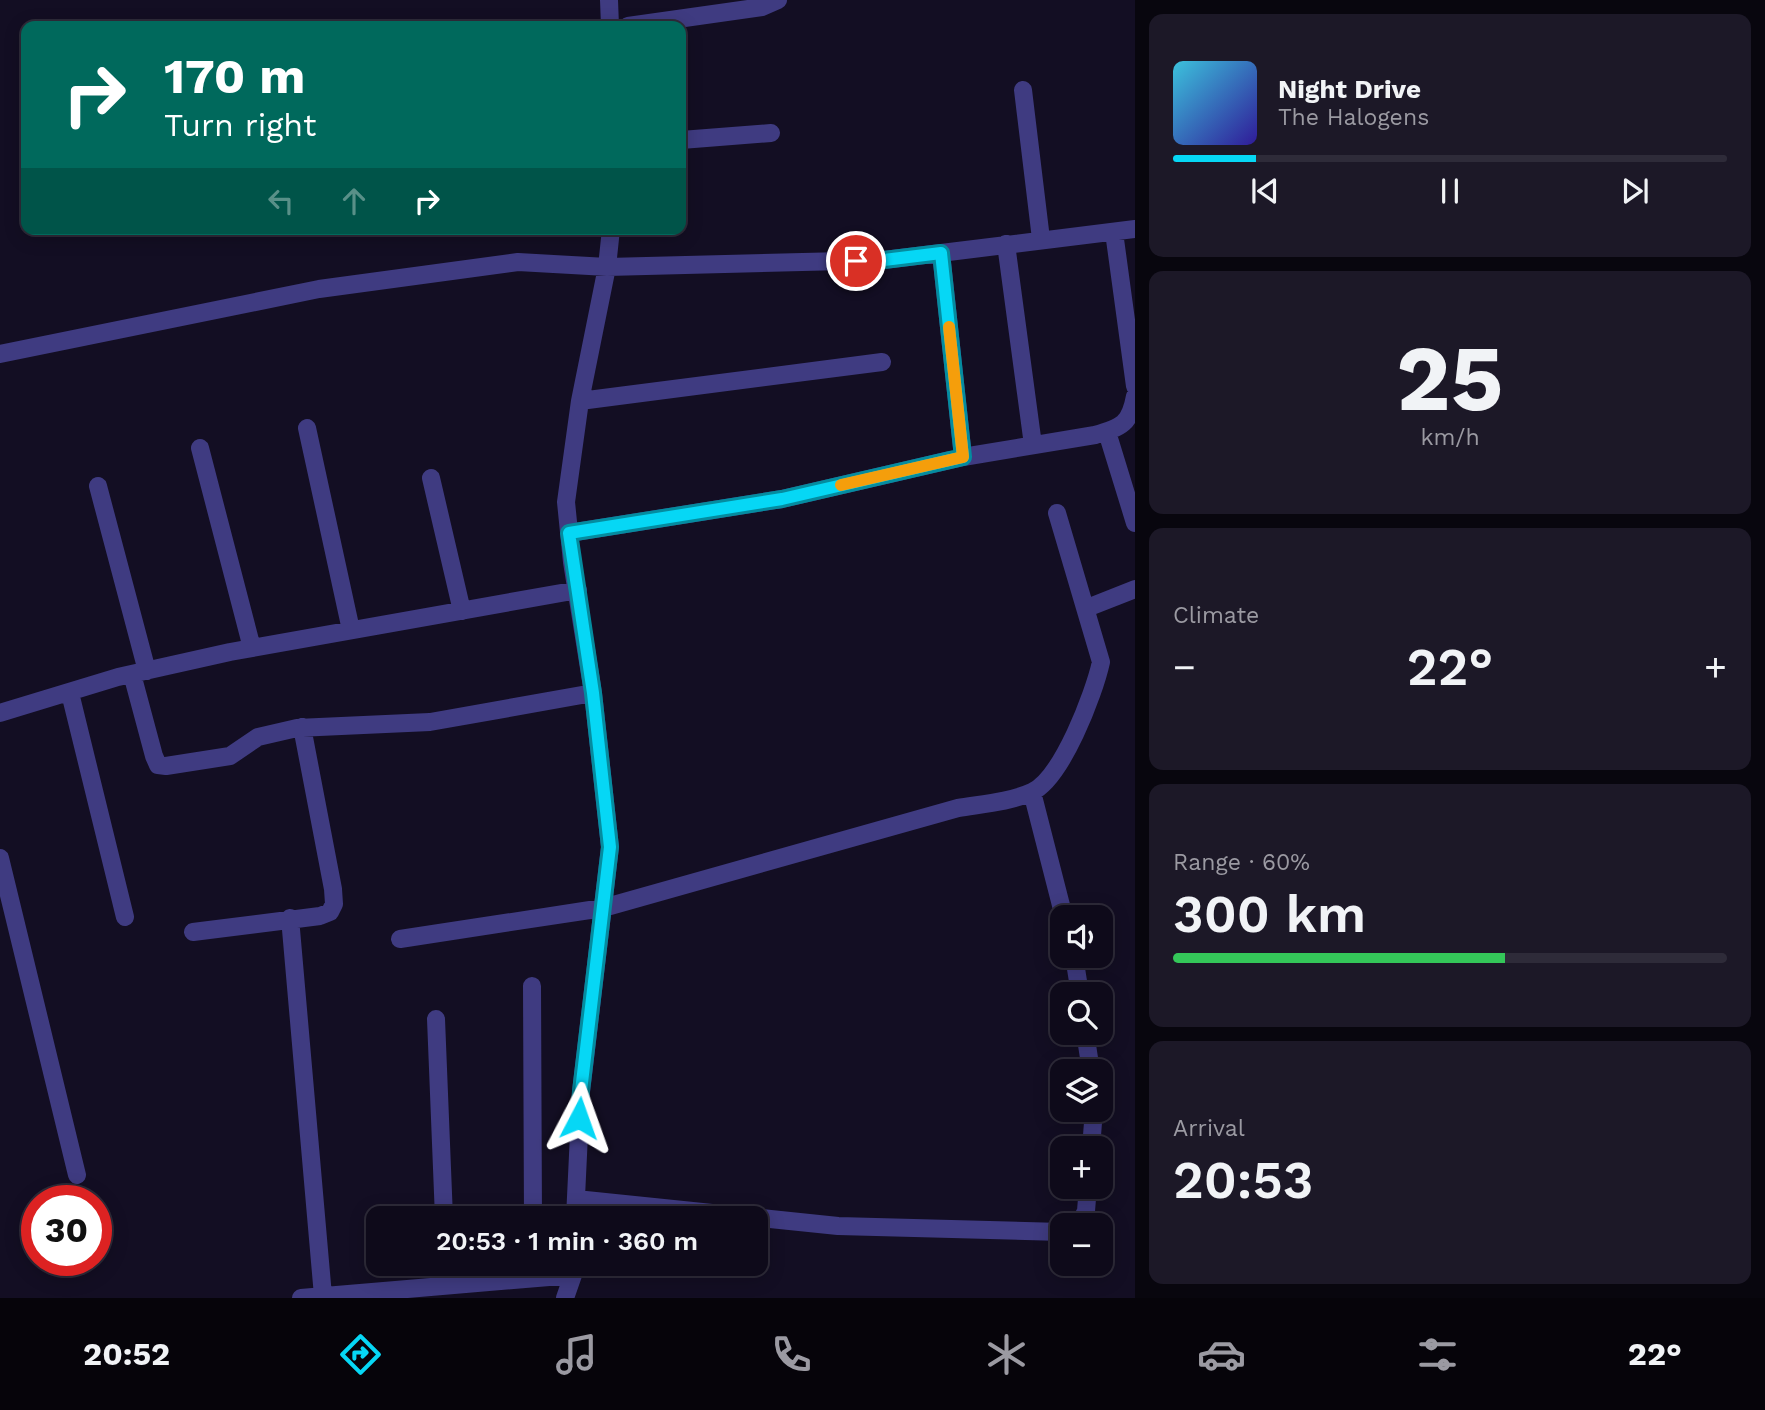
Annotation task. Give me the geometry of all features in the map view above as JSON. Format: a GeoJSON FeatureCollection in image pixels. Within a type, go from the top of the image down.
{"type":"FeatureCollection","features":[{"type":"Feature","properties":{"kind":"street"},"geometry":{"type":"LineString","coordinates":[[609,0],[610,21]]}},
{"type":"Feature","properties":{"kind":"street"},"geometry":{"type":"LineString","coordinates":[[663,21],[762,7],[778,0]]}},
{"type":"Feature","properties":{"kind":"street"},"geometry":{"type":"LineString","coordinates":[[1023,90],[1041,239]]}},
{"type":"Feature","properties":{"kind":"street"},"geometry":{"type":"LineString","coordinates":[[686,140],[771,133]]}},
{"type":"Feature","properties":{"kind":"street"},"geometry":{"type":"LineString","coordinates":[[0,354],[319,289],[518,262],[607,267],[884,260],[1135,229]]}},
{"type":"Feature","properties":{"kind":"street"},"geometry":{"type":"LineString","coordinates":[[1114,232],[1135,386]]}},
{"type":"Feature","properties":{"kind":"street"},"geometry":{"type":"LineString","coordinates":[[576,1206],[581,1091],[610,847],[593,693],[566,502],[580,401],[607,267],[610,235]]}},
{"type":"Feature","properties":{"kind":"street"},"geometry":{"type":"LineString","coordinates":[[1006,244],[1033,445]]}},
{"type":"Feature","properties":{"kind":"street"},"geometry":{"type":"LineString","coordinates":[[941,253],[963,457]]}},
{"type":"Feature","properties":{"kind":"street"},"geometry":{"type":"LineString","coordinates":[[580,401],[730,384],[882,362]]}},
{"type":"Feature","properties":{"kind":"street"},"geometry":{"type":"LineString","coordinates":[[569,533],[782,499],[963,457],[1107,432],[1116,429],[1131,415],[1135,396]]}},
{"type":"Feature","properties":{"kind":"street"},"geometry":{"type":"LineString","coordinates":[[307,428],[351,630]]}},
{"type":"Feature","properties":{"kind":"street"},"geometry":{"type":"LineString","coordinates":[[1107,432],[1135,523]]}},
{"type":"Feature","properties":{"kind":"street"},"geometry":{"type":"LineString","coordinates":[[200,448],[252,648]]}},
{"type":"Feature","properties":{"kind":"street"},"geometry":{"type":"LineString","coordinates":[[431,478],[462,611]]}},
{"type":"Feature","properties":{"kind":"street"},"geometry":{"type":"LineString","coordinates":[[98,486],[158,765],[230,756],[258,737],[275,731],[302,727],[429,722],[593,693]]}},
{"type":"Feature","properties":{"kind":"street"},"geometry":{"type":"LineString","coordinates":[[400,939],[603,908],[958,808],[1016,797],[1032,792],[1048,782],[1066,751],[1096,682],[1101,662],[1057,513]]}},
{"type":"Feature","properties":{"kind":"street"},"geometry":{"type":"LineString","coordinates":[[1087,608],[1135,589]]}},
{"type":"Feature","properties":{"kind":"street"},"geometry":{"type":"LineString","coordinates":[[0,713],[140,673],[252,648],[578,590]]}},
{"type":"Feature","properties":{"kind":"street"},"geometry":{"type":"LineString","coordinates":[[70,693],[125,917]]}},
{"type":"Feature","properties":{"kind":"street"},"geometry":{"type":"LineString","coordinates":[[193,932],[320,916],[330,912],[334,904],[302,727]]}},
{"type":"Feature","properties":{"kind":"street"},"geometry":{"type":"LineString","coordinates":[[1032,792],[1061,905]]}},
{"type":"Feature","properties":{"kind":"street"},"geometry":{"type":"LineString","coordinates":[[0,858],[77,1175]]}},
{"type":"Feature","properties":{"kind":"street"},"geometry":{"type":"LineString","coordinates":[[290,918],[323,1296]]}},
{"type":"Feature","properties":{"kind":"street"},"geometry":{"type":"LineString","coordinates":[[532,986],[533,1206]]}},
{"type":"Feature","properties":{"kind":"street"},"geometry":{"type":"LineString","coordinates":[[436,1020],[444,1206]]}},
{"type":"Feature","properties":{"kind":"street"},"geometry":{"type":"LineString","coordinates":[[576,1199],[838,1226],[1050,1232]]}},
{"type":"Feature","properties":{"kind":"street"},"geometry":{"type":"LineString","coordinates":[[446,1276],[446,1286]]}},
{"type":"Feature","properties":{"kind":"street"},"geometry":{"type":"LineString","coordinates":[[301,1298],[446,1286],[505,1276]]}},
{"type":"Feature","properties":{"kind":"street"},"geometry":{"type":"LineString","coordinates":[[565,1298],[571,1276]]}},
{"type":"Feature","properties":{"kind":"slow traffic"},"geometry":{"type":"LineString","coordinates":[[841,485],[963,457],[949,327]]}},
{"type":"Feature","properties":{"kind":"route"},"geometry":{"type":"LineString","coordinates":[[579,1118],[610,847],[593,693],[569,533],[782,499],[963,457],[941,253],[856,261]]}}]}
